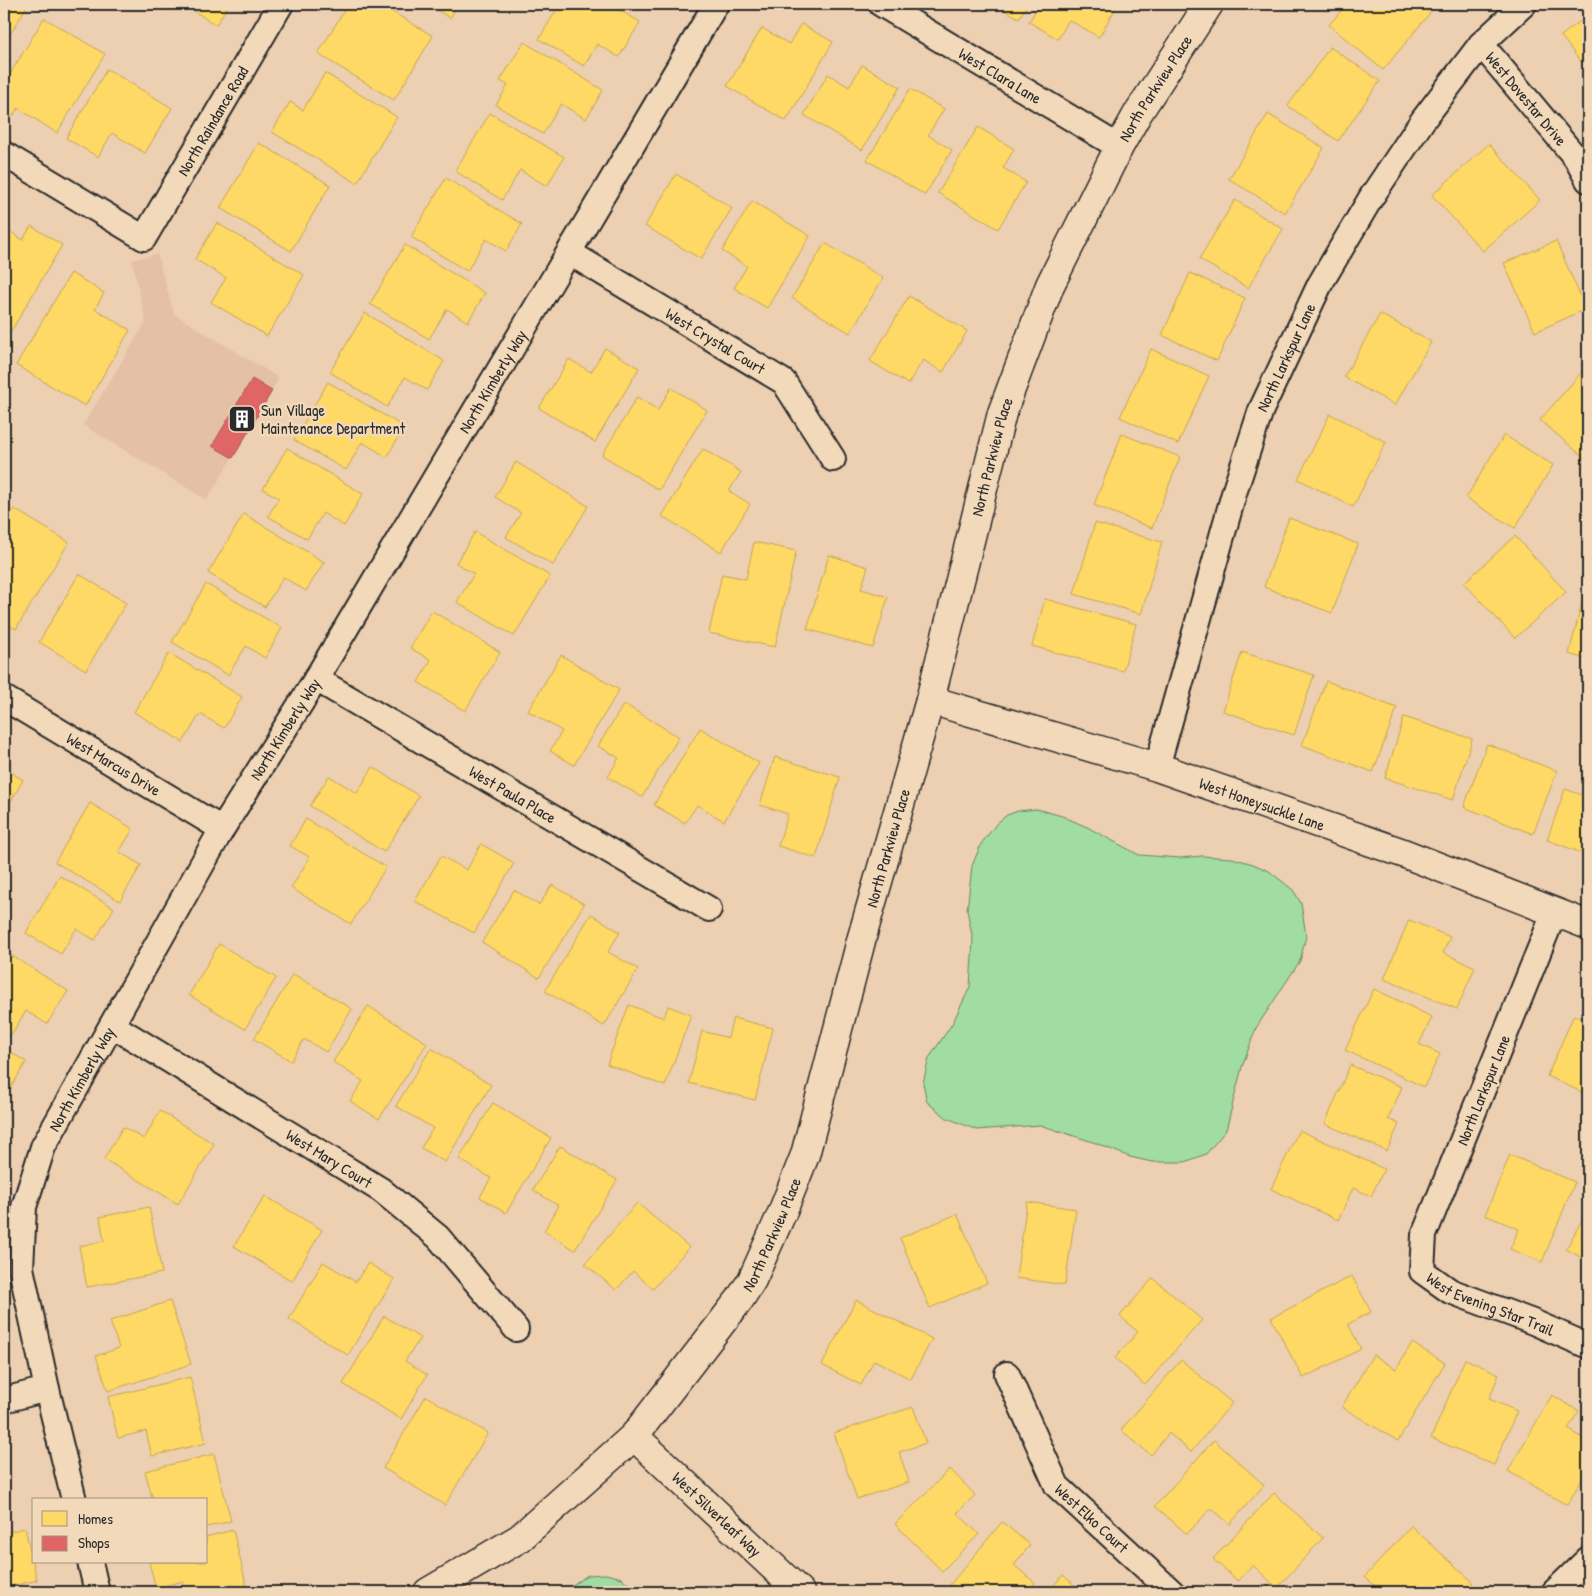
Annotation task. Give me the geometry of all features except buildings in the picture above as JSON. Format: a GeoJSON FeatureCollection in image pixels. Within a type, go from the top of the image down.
{"type":"FeatureCollection","features":[{"type":"Feature","properties":{"kind":"street","name":"North Raindance Road"},"geometry":{"type":"LineString","coordinates":[[4,154],[144,238],[281,4]]}},
{"type":"Feature","properties":{"kind":"street","name":"North Kimberly Way"},"geometry":{"type":"LineString","coordinates":[[74,1498],[47,1389],[21,1268],[24,1207],[43,1147],[222,829],[316,679],[716,4]]}},
{"type":"Feature","properties":{"kind":"street","name":"West Clara Lane"},"geometry":{"type":"LineString","coordinates":[[881,4],[1119,147]]}},
{"type":"Feature","properties":{"kind":"street","name":"North Parkview Place"},"geometry":{"type":"LineString","coordinates":[[428,1592],[520,1538],[634,1436],[740,1299],[752,1280],[805,1155],[862,937],[930,700],[1002,412],[1050,285],[1119,147],[1138,113],[1209,4]]}},
{"type":"Feature","properties":{"kind":"street","name":"North Larkspur Lane"},"geometry":{"type":"LineString","coordinates":[[1158,767],[1234,490],[1261,410],[1320,284],[1372,196],[1423,120],[1481,44],[1524,4]]}},
{"type":"Feature","properties":{"kind":"street","name":"West Dovestar Drive"},"geometry":{"type":"LineString","coordinates":[[1481,44],[1576,158],[1588,180]]}},
{"type":"Feature","properties":{"kind":"street","name":"West Crystal Court"},"geometry":{"type":"LineString","coordinates":[[570,253],[784,382],[833,459]]}},
{"type":"Feature","properties":{"kind":"street","name":"West Paula Place"},"geometry":{"type":"LineString","coordinates":[[316,679],[709,909]]}},
{"type":"Feature","properties":{"kind":"street","name":"West Marcus Drive"},"geometry":{"type":"LineString","coordinates":[[4,698],[222,829]]}},
{"type":"Feature","properties":{"kind":"street","name":"West Honeysuckle Lane"},"geometry":{"type":"LineString","coordinates":[[930,700],[1158,767],[1403,853],[1588,925]]}},
{"type":"Feature","properties":{"kind":"street","name":"North Larkspur Lane"},"geometry":{"type":"LineString","coordinates":[[1422,1271],[1424,1235],[1555,911]]}},
{"type":"Feature","properties":{"kind":"street","name":"West Mary Court"},"geometry":{"type":"LineString","coordinates":[[112,1025],[381,1190],[438,1237],[516,1329]]}},
{"type":"Feature","properties":{"kind":"street","name":"West Evening Star Trail"},"geometry":{"type":"LineString","coordinates":[[1422,1271],[1450,1292],[1533,1322],[1588,1346]]}},
{"type":"Feature","properties":{"kind":"street","name":"West Elko Court"},"geometry":{"type":"LineString","coordinates":[[1007,1374],[1057,1486],[1172,1592]]}},
{"type":"Feature","properties":{"kind":"street"},"geometry":{"type":"LineString","coordinates":[[4,1400],[47,1389]]}},
{"type":"Feature","properties":{"kind":"street","name":"West Silverleaf Way"},"geometry":{"type":"LineString","coordinates":[[634,1436],[800,1592]]}},
{"type":"Feature","properties":{"kind":"street"},"geometry":{"type":"LineString","coordinates":[[1554,1592],[1588,1559]]}},
{"type":"Feature","properties":{"kind":"street"},"geometry":{"type":"LineString","coordinates":[[90,1564],[97,1592]]}},
{"type":"Feature","properties":{"kind":"shaded area"},"geometry":{"type":"Polygon","coordinates":[[[157,254],[174,314],[279,378],[207,500],[83,425],[146,322],[132,260],[157,254]]]}},
{"type":"Feature","properties":{"kind":"green space"},"geometry":{"type":"Polygon","coordinates":[[[1037,809],[1062,816],[1087,827],[1139,855],[1180,858],[1202,856],[1232,858],[1253,864],[1269,871],[1293,890],[1301,903],[1306,936],[1300,961],[1256,1028],[1242,1067],[1226,1130],[1206,1154],[1185,1162],[1152,1162],[1130,1157],[1093,1142],[1040,1125],[977,1130],[947,1118],[927,1102],[923,1083],[929,1058],[952,1024],[970,987],[973,940],[967,910],[972,866],[981,844],[997,823],[1007,815],[1018,811],[1037,809]]]}},
{"type":"Feature","properties":{"kind":"green space"},"geometry":{"type":"Polygon","coordinates":[[[606,1574],[622,1578],[636,1592],[561,1592],[588,1575],[606,1574]]]}},
{"type":"Feature","properties":{"kind":"place","name":"Sun Village Maintenance Department"},"geometry":{"type":"Point","coordinates":[242,419]}}]}
